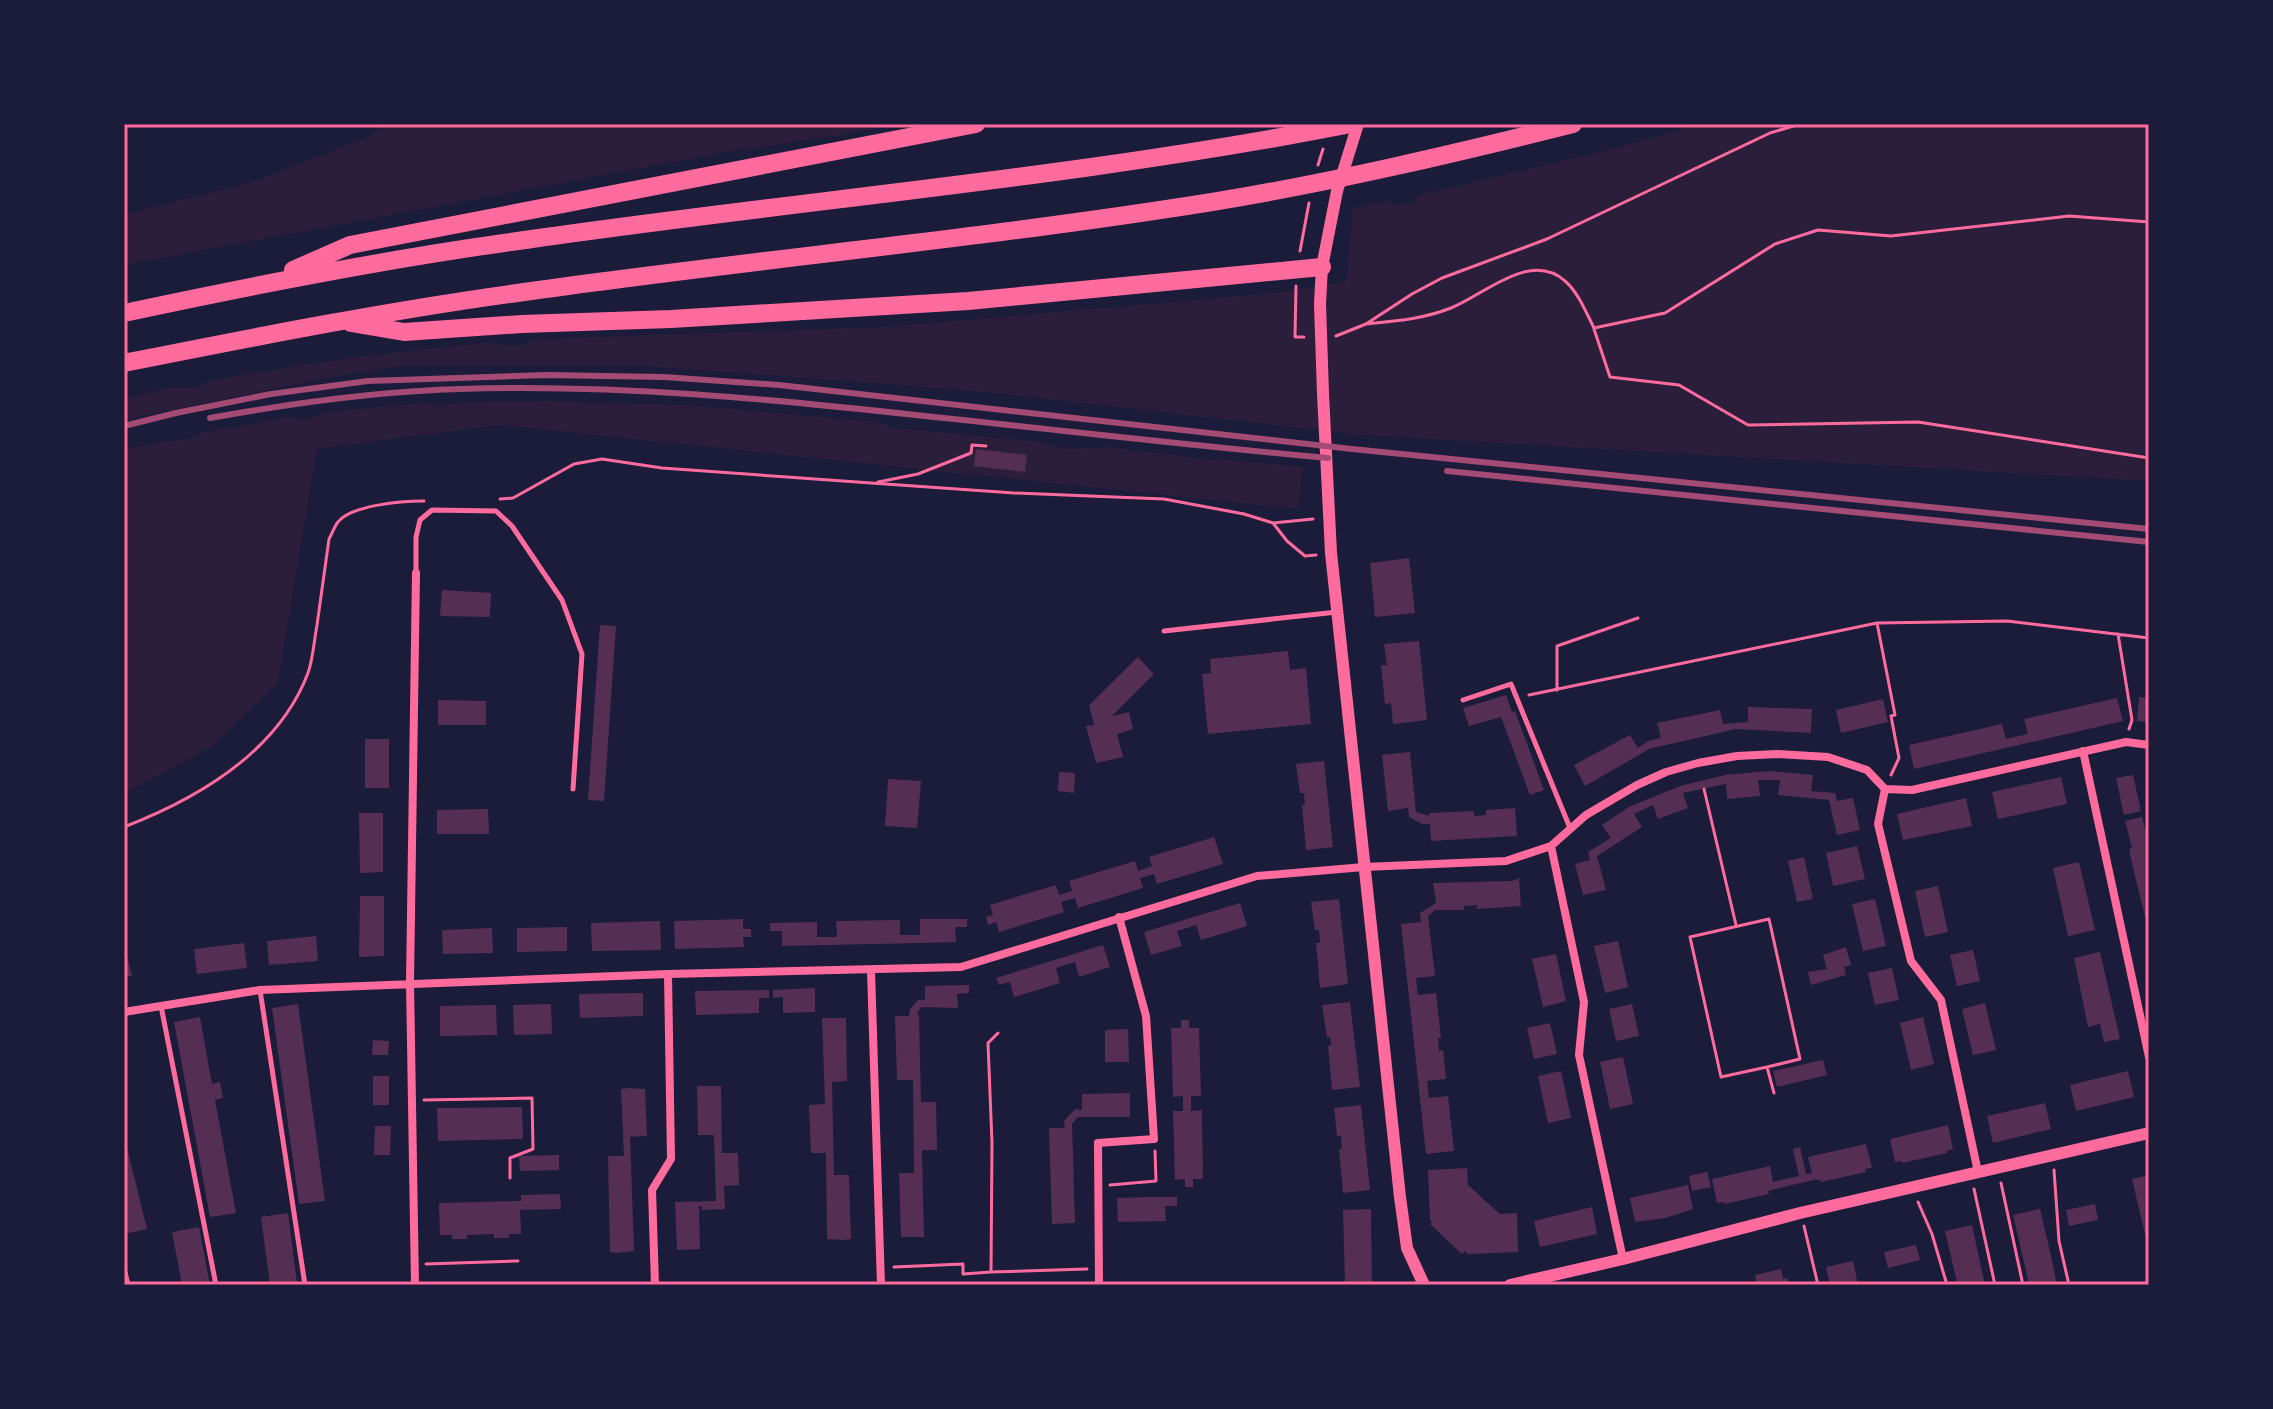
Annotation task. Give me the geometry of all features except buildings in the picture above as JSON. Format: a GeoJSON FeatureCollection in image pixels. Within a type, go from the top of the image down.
{"type":"FeatureCollection","features":[{"type":"Feature","properties":{"kind":"highway"},"geometry":{"type":"LineString","coordinates":[[261,284],[350,245],[976,124]]}},
{"type":"Feature","properties":{"kind":"highway"},"geometry":{"type":"LineString","coordinates":[[124,313],[261,284],[506,242],[1318,139],[1351,124]]}},
{"type":"Feature","properties":{"kind":"highway"},"geometry":{"type":"LineString","coordinates":[[124,363],[336,320],[547,289],[1303,193],[1374,172],[1573,124]]}},
{"type":"Feature","properties":{"kind":"highway"},"geometry":{"type":"LineString","coordinates":[[336,320],[404,332],[671,319],[968,301],[1322,267]]}},
{"type":"Feature","properties":{"kind":"street"},"geometry":{"type":"LineString","coordinates":[[1358,124],[1337,191],[1322,267],[1321,336],[1331,553],[1407,1248],[1424,1285]]}},
{"type":"Feature","properties":{"kind":"street"},"geometry":{"type":"LineString","coordinates":[[413,1285],[410,982],[416,573]]}},
{"type":"Feature","properties":{"kind":"street"},"geometry":{"type":"LineString","coordinates":[[124,1012],[260,990],[410,982],[961,967],[1257,876],[1364,867],[1506,861],[1551,846],[1586,815],[1637,785],[1666,772],[1737,756],[1777,754],[1828,757],[1867,770],[1885,789],[1912,790],[2126,742],[2149,745]]}},
{"type":"Feature","properties":{"kind":"street"},"geometry":{"type":"LineString","coordinates":[[2083,751],[2149,1057]]}},
{"type":"Feature","properties":{"kind":"street"},"geometry":{"type":"LineString","coordinates":[[1885,789],[1878,824],[1911,961],[1941,1000],[1974,1173]]}},
{"type":"Feature","properties":{"kind":"street"},"geometry":{"type":"LineString","coordinates":[[1551,846],[1584,1002],[1579,1055],[1623,1259]]}},
{"type":"Feature","properties":{"kind":"street"},"geometry":{"type":"LineString","coordinates":[[1099,1285],[1098,1143],[1154,1139],[1146,1016],[1119,917]]}},
{"type":"Feature","properties":{"kind":"street"},"geometry":{"type":"LineString","coordinates":[[871,971],[881,1285]]}},
{"type":"Feature","properties":{"kind":"street"},"geometry":{"type":"LineString","coordinates":[[655,1285],[652,1190],[671,1159],[668,974]]}},
{"type":"Feature","properties":{"kind":"street"},"geometry":{"type":"LineString","coordinates":[[1510,1285],[1800,1213],[2149,1133]]}},
{"type":"Feature","properties":{"kind":"lane"},"geometry":{"type":"LineString","coordinates":[[416,573],[416,537],[420,520],[432,510],[496,511],[512,526],[562,600],[582,654],[573,789]]}},
{"type":"Feature","properties":{"kind":"lane"},"geometry":{"type":"LineString","coordinates":[[1164,631],[1338,612]]}},
{"type":"Feature","properties":{"kind":"lane"},"geometry":{"type":"LineString","coordinates":[[1463,700],[1511,684],[1570,829]]}},
{"type":"Feature","properties":{"kind":"lane"},"geometry":{"type":"LineString","coordinates":[[260,990],[305,1285]]}},
{"type":"Feature","properties":{"kind":"lane"},"geometry":{"type":"LineString","coordinates":[[161,1006],[216,1285]]}},
{"type":"Feature","properties":{"kind":"lane"},"geometry":{"type":"LineString","coordinates":[[124,1268],[128,1285]]}},
{"type":"Feature","properties":{"kind":"path"},"geometry":{"type":"LineString","coordinates":[[1303,193],[1295,337],[1338,336],[1366,324],[1442,278],[1547,239],[1770,133],[1800,124]]}},
{"type":"Feature","properties":{"kind":"path"},"geometry":{"type":"LineString","coordinates":[[1316,172],[1318,139]]}},
{"type":"Feature","properties":{"kind":"path"},"geometry":{"type":"LineString","coordinates":[[1594,328],[1665,313],[1775,244],[1818,230],[1891,236],[2069,216],[2149,222]]}},
{"type":"Feature","properties":{"kind":"path"},"geometry":{"type":"LineString","coordinates":[[1366,324],[1418,320],[1453,307],[1500,282],[1536,270],[1549,271],[1566,281],[1594,328],[1610,377],[1679,385],[1748,425],[1918,422],[2149,458]]}},
{"type":"Feature","properties":{"kind":"path"},"geometry":{"type":"LineString","coordinates":[[871,483],[918,474],[971,453],[972,445],[986,446]]}},
{"type":"Feature","properties":{"kind":"path"},"geometry":{"type":"LineString","coordinates":[[499,499],[513,498],[574,464],[602,459],[662,468],[871,483],[1164,499],[1244,514],[1273,523],[1330,519]]}},
{"type":"Feature","properties":{"kind":"path"},"geometry":{"type":"LineString","coordinates":[[124,827],[165,811],[196,792],[266,742],[291,711],[309,671],[329,539],[339,520],[354,512],[378,506],[430,501]]}},
{"type":"Feature","properties":{"kind":"path"},"geometry":{"type":"LineString","coordinates":[[1273,523],[1287,541],[1305,556],[1331,553]]}},
{"type":"Feature","properties":{"kind":"path"},"geometry":{"type":"LineString","coordinates":[[1557,690],[1557,646],[1638,618]]}},
{"type":"Feature","properties":{"kind":"path"},"geometry":{"type":"LineString","coordinates":[[1517,698],[1877,623],[2007,621],[2149,638]]}},
{"type":"Feature","properties":{"kind":"path"},"geometry":{"type":"LineString","coordinates":[[1877,623],[1895,715],[1891,716],[1899,758],[1885,789]]}},
{"type":"Feature","properties":{"kind":"path"},"geometry":{"type":"LineString","coordinates":[[2118,634],[2132,720],[2126,742]]}},
{"type":"Feature","properties":{"kind":"path"},"geometry":{"type":"LineString","coordinates":[[1704,789],[1736,926]]}},
{"type":"Feature","properties":{"kind":"path"},"geometry":{"type":"LineString","coordinates":[[1769,919],[1800,1059],[1767,1067],[1721,1077],[1690,937],[1769,919]]}},
{"type":"Feature","properties":{"kind":"path"},"geometry":{"type":"LineString","coordinates":[[991,1272],[992,1143],[988,1043],[998,1033]]}},
{"type":"Feature","properties":{"kind":"path"},"geometry":{"type":"LineString","coordinates":[[1767,1067],[1774,1093]]}},
{"type":"Feature","properties":{"kind":"path"},"geometry":{"type":"LineString","coordinates":[[412,1100],[532,1098],[533,1149],[510,1158],[510,1178]]}},
{"type":"Feature","properties":{"kind":"path"},"geometry":{"type":"LineString","coordinates":[[1098,1187],[1156,1181],[1154,1139]]}},
{"type":"Feature","properties":{"kind":"path"},"geometry":{"type":"LineString","coordinates":[[2053,1155],[2059,1241],[2069,1285]]}},
{"type":"Feature","properties":{"kind":"path"},"geometry":{"type":"LineString","coordinates":[[1997,1168],[2023,1285]]}},
{"type":"Feature","properties":{"kind":"path"},"geometry":{"type":"LineString","coordinates":[[1974,1173],[1995,1285]]}},
{"type":"Feature","properties":{"kind":"path"},"geometry":{"type":"LineString","coordinates":[[1912,1187],[1932,1234],[1947,1285]]}},
{"type":"Feature","properties":{"kind":"path"},"geometry":{"type":"LineString","coordinates":[[1800,1213],[1818,1285]]}},
{"type":"Feature","properties":{"kind":"path"},"geometry":{"type":"LineString","coordinates":[[414,1264],[518,1261]]}},
{"type":"Feature","properties":{"kind":"path"},"geometry":{"type":"LineString","coordinates":[[882,1268],[963,1264],[963,1274],[1099,1269]]}},
{"type":"Feature","properties":{"kind":"shaded area"},"geometry":{"type":"Polygon","coordinates":[[[387,124],[895,124],[733,151],[124,265],[124,215],[255,181],[368,137],[387,124]]]}},
{"type":"Feature","properties":{"kind":"shaded area"},"geometry":{"type":"Polygon","coordinates":[[[1701,124],[2149,124],[2149,481],[1361,435],[986,392],[646,366],[402,366],[322,379],[124,420],[124,399],[159,390],[195,388],[208,381],[421,349],[493,342],[518,345],[533,339],[883,327],[1274,293],[1346,282],[1353,208],[1389,201],[1396,206],[1413,202],[1419,195],[1600,152],[1701,124]]]}},
{"type":"Feature","properties":{"kind":"shaded area"},"geometry":{"type":"Polygon","coordinates":[[[468,402],[690,405],[878,422],[896,428],[1040,442],[1067,449],[1110,447],[1212,460],[1303,467],[1298,509],[500,425],[317,449],[278,683],[212,746],[124,794],[124,451],[157,442],[186,440],[200,433],[288,417],[304,419],[334,411],[424,403],[438,406],[468,402]]]}},
{"type":"Feature","properties":{"kind":"railway"},"geometry":{"type":"LineString","coordinates":[[124,426],[271,394],[368,381],[547,375],[664,377],[779,385],[1352,449],[2149,529]]}},
{"type":"Feature","properties":{"kind":"railway"},"geometry":{"type":"LineString","coordinates":[[210,418],[398,392],[519,388],[636,391],[809,404],[1328,458]]}},
{"type":"Feature","properties":{"kind":"railway"},"geometry":{"type":"LineString","coordinates":[[1447,471],[2149,542]]}}]}
